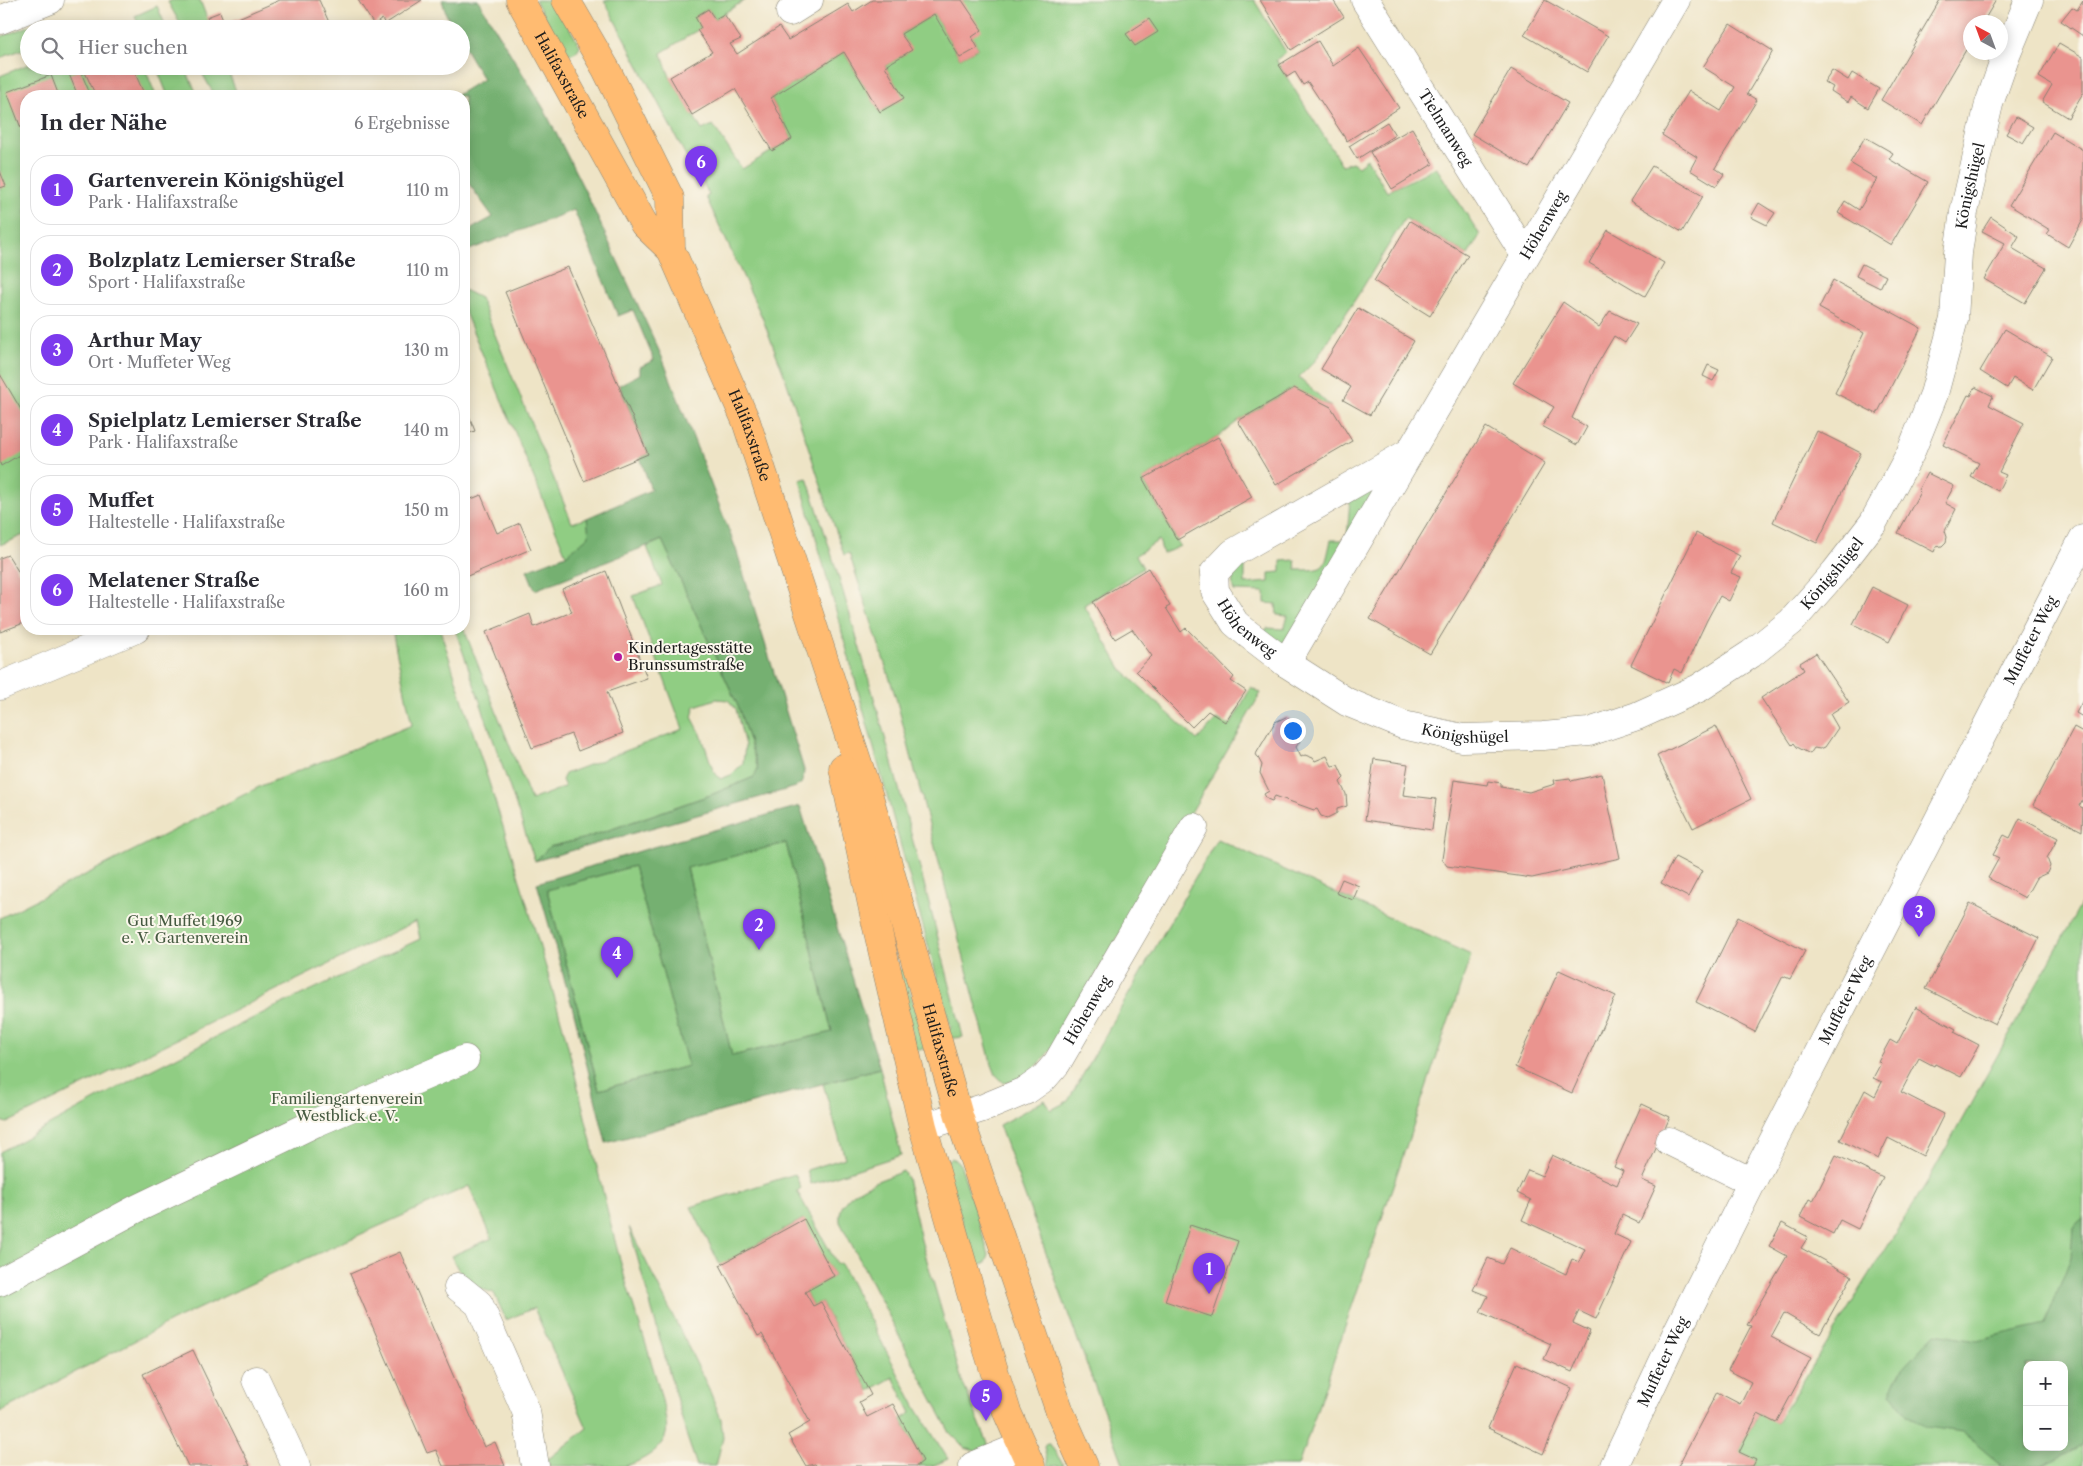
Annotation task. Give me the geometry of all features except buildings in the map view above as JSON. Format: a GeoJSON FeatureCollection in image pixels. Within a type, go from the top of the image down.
{"type":"FeatureCollection","features":[{"type":"Feature","properties":{"kind":"main road","name":"Halifaxstraße"},"geometry":{"type":"LineString","coordinates":[[520,0],[644,224],[671,250],[746,421],[870,800],[958,1116],[1060,1412],[1084,1466]]}},
{"type":"Feature","properties":{"kind":"main road","name":"Halifaxstraße"},"geometry":{"type":"LineString","coordinates":[[566,0],[606,69],[670,198],[671,250]]}},
{"type":"Feature","properties":{"kind":"main road","name":"Halifaxstraße"},"geometry":{"type":"LineString","coordinates":[[814,627],[875,919],[923,1127],[1007,1412],[1027,1456]]}},
{"type":"Feature","properties":{"kind":"street"},"geometry":{"type":"LineString","coordinates":[[0,20],[50,0]]}},
{"type":"Feature","properties":{"kind":"street","name":"Tielmanweg"},"geometry":{"type":"LineString","coordinates":[[1366,0],[1525,255]]}},
{"type":"Feature","properties":{"kind":"street","name":"Höhenweg"},"geometry":{"type":"LineString","coordinates":[[1410,452],[1233,552],[1214,573],[1215,591],[1235,622],[1286,663],[1676,0]]}},
{"type":"Feature","properties":{"kind":"street","name":"Königshügel"},"geometry":{"type":"LineString","coordinates":[[1286,663],[1347,702],[1403,725],[1462,738],[1543,736],[1589,732],[1637,716],[1699,688],[1750,654],[1791,622],[1835,572],[1873,522],[1910,454],[1934,394],[1954,319],[1958,253],[1964,212],[1987,114],[2005,58],[2029,0]]}},
{"type":"Feature","properties":{"kind":"street","name":"Muffeter Weg"},"geometry":{"type":"LineString","coordinates":[[1614,1466],[1678,1330],[1752,1182],[2083,539]]}},
{"type":"Feature","properties":{"kind":"street"},"geometry":{"type":"LineString","coordinates":[[0,686],[122,635]]}},
{"type":"Feature","properties":{"kind":"street","name":"Höhenweg"},"geometry":{"type":"LineString","coordinates":[[923,1127],[1027,1090],[1044,1078],[1057,1063],[1194,827]]}},
{"type":"Feature","properties":{"kind":"street"},"geometry":{"type":"LineString","coordinates":[[0,1282],[138,1208],[315,1123],[464,1059]]}},
{"type":"Feature","properties":{"kind":"street"},"geometry":{"type":"LineString","coordinates":[[1669,1142],[1752,1182]]}},
{"type":"Feature","properties":{"kind":"street"},"geometry":{"type":"LineString","coordinates":[[458,1287],[479,1304],[526,1411],[536,1466]]}},
{"type":"Feature","properties":{"kind":"street"},"geometry":{"type":"LineString","coordinates":[[256,1380],[296,1466]]}},
{"type":"Feature","properties":{"kind":"street"},"geometry":{"type":"LineString","coordinates":[[973,1466],[1027,1456]]}},
{"type":"Feature","properties":{"kind":"green space"},"geometry":{"type":"Polygon","coordinates":[[[173,0],[200,0],[208,20],[178,20],[168,2],[173,0]]]}},
{"type":"Feature","properties":{"kind":"green space"},"geometry":{"type":"Polygon","coordinates":[[[442,0],[478,0],[544,109],[588,197],[662,357],[736,549],[804,770],[803,782],[796,787],[535,861],[549,847],[586,838],[713,794],[754,777],[758,768],[738,706],[662,540],[535,590],[527,570],[566,555],[589,536],[587,518],[651,490],[640,457],[648,454],[619,385],[640,374],[640,367],[654,360],[633,310],[618,316],[574,210],[470,250],[470,230],[493,217],[470,185],[470,90],[465,90],[483,79],[470,57],[470,20],[449,20],[442,0]]]}},
{"type":"Feature","properties":{"kind":"green space"},"geometry":{"type":"Polygon","coordinates":[[[535,0],[553,0],[580,46],[576,52],[566,53],[535,0]]]}},
{"type":"Feature","properties":{"kind":"green space"},"geometry":{"type":"Polygon","coordinates":[[[604,0],[745,0],[715,19],[708,9],[695,17],[701,28],[661,53],[670,77],[702,130],[713,125],[742,169],[792,139],[771,98],[844,52],[880,112],[903,98],[885,66],[911,50],[901,34],[934,14],[960,58],[978,48],[972,37],[962,0],[1254,0],[1286,52],[1276,60],[1342,165],[1352,162],[1358,166],[1367,159],[1387,192],[1436,167],[1480,235],[1468,255],[1405,218],[1315,361],[1299,377],[1331,407],[1293,388],[1238,421],[1218,437],[1143,479],[1180,546],[1163,554],[1159,540],[1136,555],[1143,568],[1084,605],[1122,670],[1197,740],[1217,719],[1230,726],[1251,687],[1261,693],[1062,1033],[1038,1065],[1023,1077],[1014,1081],[1004,1083],[996,1075],[991,1062],[896,698],[849,553],[844,555],[785,377],[762,317],[706,197],[709,195],[700,176],[697,177],[604,0]]]}},
{"type":"Feature","properties":{"kind":"green space"},"geometry":{"type":"Polygon","coordinates":[[[157,6],[163,20],[137,20],[135,16],[157,6]]]}},
{"type":"Feature","properties":{"kind":"green space"},"geometry":{"type":"Polygon","coordinates":[[[20,30],[20,50],[0,58],[0,37],[20,30]]]}},
{"type":"Feature","properties":{"kind":"green space"},"geometry":{"type":"Polygon","coordinates":[[[20,68],[20,75],[148,75],[154,90],[20,90],[20,537],[0,545],[0,76],[20,68]]]}},
{"type":"Feature","properties":{"kind":"green space"},"geometry":{"type":"Polygon","coordinates":[[[160,75],[188,75],[195,90],[166,90],[160,75]]]}},
{"type":"Feature","properties":{"kind":"green space"},"geometry":{"type":"Polygon","coordinates":[[[203,75],[230,75],[236,90],[212,90],[203,75]]]}},
{"type":"Feature","properties":{"kind":"green space"},"geometry":{"type":"Polygon","coordinates":[[[470,293],[480,298],[572,523],[587,518],[590,536],[566,555],[470,324],[470,293]]]}},
{"type":"Feature","properties":{"kind":"green space"},"geometry":{"type":"Polygon","coordinates":[[[807,478],[871,686],[963,1037],[946,1039],[943,1030],[951,1028],[800,480],[807,478]]]}},
{"type":"Feature","properties":{"kind":"green space"},"geometry":{"type":"Polygon","coordinates":[[[1375,483],[1378,484],[1374,509],[1287,641],[1282,643],[1268,637],[1264,632],[1267,628],[1284,629],[1288,616],[1277,615],[1276,604],[1265,603],[1265,592],[1234,591],[1233,578],[1238,564],[1245,563],[1245,584],[1269,582],[1269,573],[1281,572],[1281,561],[1295,560],[1296,570],[1314,569],[1323,566],[1331,540],[1347,540],[1350,498],[1375,483]]]}},
{"type":"Feature","properties":{"kind":"green space"},"geometry":{"type":"Polygon","coordinates":[[[662,540],[738,706],[758,769],[754,777],[713,794],[586,838],[549,847],[535,861],[457,635],[466,635],[531,800],[565,787],[562,780],[565,774],[683,729],[633,596],[662,585],[647,547],[662,540]],[[716,699],[695,706],[692,717],[701,734],[713,770],[720,779],[731,775],[743,763],[745,746],[736,709],[728,700],[716,699]]]}},
{"type":"Feature","properties":{"kind":"green space"},"geometry":{"type":"Polygon","coordinates":[[[393,635],[442,635],[504,829],[564,1031],[624,1275],[663,1405],[666,1434],[660,1446],[637,1462],[625,1466],[549,1466],[547,1460],[587,1428],[534,1308],[506,1320],[494,1293],[466,1284],[451,1256],[492,1238],[469,1186],[172,1321],[0,1412],[0,1152],[139,1076],[271,1009],[420,939],[416,921],[7,1123],[0,1121],[0,918],[263,785],[412,725],[393,635]]]}},
{"type":"Feature","properties":{"kind":"green space"},"geometry":{"type":"Polygon","coordinates":[[[800,806],[880,1068],[606,1143],[575,1017],[537,883],[653,847],[800,806]],[[786,843],[687,868],[732,1056],[832,1032],[786,843]],[[634,866],[547,890],[599,1090],[688,1066],[634,866]]]}},
{"type":"Feature","properties":{"kind":"green space"},"geometry":{"type":"Polygon","coordinates":[[[1217,839],[1471,955],[1298,1466],[1124,1466],[999,1125],[1045,1100],[1051,1110],[1068,1101],[1217,839]]]}},
{"type":"Feature","properties":{"kind":"green space"},"geometry":{"type":"Polygon","coordinates":[[[786,843],[832,1032],[732,1056],[687,867],[786,843]]]}},
{"type":"Feature","properties":{"kind":"green space"},"geometry":{"type":"Polygon","coordinates":[[[634,866],[688,1066],[599,1090],[547,890],[634,866]]]}},
{"type":"Feature","properties":{"kind":"green space"},"geometry":{"type":"Polygon","coordinates":[[[2083,901],[2083,1466],[1753,1466],[1755,1460],[1739,1452],[1758,1414],[1777,1423],[1929,1179],[2083,901]]]}},
{"type":"Feature","properties":{"kind":"green space"},"geometry":{"type":"Polygon","coordinates":[[[904,969],[926,1048],[916,1051],[897,970],[904,969]]]}},
{"type":"Feature","properties":{"kind":"green space"},"geometry":{"type":"Polygon","coordinates":[[[880,1068],[901,1155],[811,1184],[807,1170],[845,1158],[823,1084],[880,1068]]]}},
{"type":"Feature","properties":{"kind":"green space"},"geometry":{"type":"Polygon","coordinates":[[[950,1158],[956,1160],[961,1166],[989,1255],[986,1263],[975,1265],[945,1165],[950,1158]]]}},
{"type":"Feature","properties":{"kind":"green space"},"geometry":{"type":"Polygon","coordinates":[[[903,1171],[907,1178],[921,1240],[962,1381],[989,1446],[978,1452],[965,1448],[950,1433],[840,1222],[841,1211],[845,1202],[852,1194],[872,1183],[903,1171]]]}},
{"type":"Feature","properties":{"kind":"green space"},"geometry":{"type":"Polygon","coordinates":[[[795,1174],[801,1188],[797,1191],[837,1264],[841,1264],[916,1408],[948,1459],[932,1466],[918,1466],[923,1461],[901,1419],[911,1413],[893,1377],[869,1391],[821,1302],[813,1306],[805,1292],[834,1276],[803,1219],[720,1265],[691,1207],[795,1174]]]}},
{"type":"Feature","properties":{"kind":"green space"},"geometry":{"type":"Polygon","coordinates":[[[2083,1218],[2083,1445],[2042,1466],[2002,1466],[1962,1432],[1927,1427],[1908,1416],[1890,1392],[1903,1369],[1936,1333],[1977,1340],[2045,1324],[2071,1257],[2073,1227],[2083,1218]]]}},
{"type":"Feature","properties":{"kind":"green space"},"geometry":{"type":"Polygon","coordinates":[[[629,1227],[709,1389],[721,1419],[723,1437],[716,1466],[697,1466],[687,1437],[629,1227]]]}},
{"type":"Feature","properties":{"kind":"green space"},"geometry":{"type":"Polygon","coordinates":[[[1046,1444],[1050,1444],[1064,1466],[1048,1466],[1044,1447],[1046,1444]]]}},
{"type":"Feature","properties":{"kind":"place","name":"Melatener Straße"},"geometry":{"type":"Point","coordinates":[701,187]}},
{"type":"Feature","properties":{"kind":"place","name":"Kindertagesstätte Brunssumstraße"},"geometry":{"type":"Point","coordinates":[618,657]}},
{"type":"Feature","properties":{"kind":"place","name":"Arthur May"},"geometry":{"type":"Point","coordinates":[1919,937]}},
{"type":"Feature","properties":{"kind":"place","name":"Bolzplatz Lemierser Straße"},"geometry":{"type":"Point","coordinates":[759,950]}},
{"type":"Feature","properties":{"kind":"place","name":"Spielplatz Lemierser Straße"},"geometry":{"type":"Point","coordinates":[617,978]}},
{"type":"Feature","properties":{"kind":"place","name":"Gartenverein Königshügel"},"geometry":{"type":"Point","coordinates":[1209,1294]}},
{"type":"Feature","properties":{"kind":"place","name":"Muffet"},"geometry":{"type":"Point","coordinates":[986,1421]}},
{"type":"Feature","properties":{"kind":"park label","name":"Gut Muffet 1969 e. V. Gartenverein"},"geometry":{"type":"Point","coordinates":[185,930]}},
{"type":"Feature","properties":{"kind":"park label","name":"Familiengartenverein Westblick e. V."},"geometry":{"type":"Point","coordinates":[347,1108]}}]}
